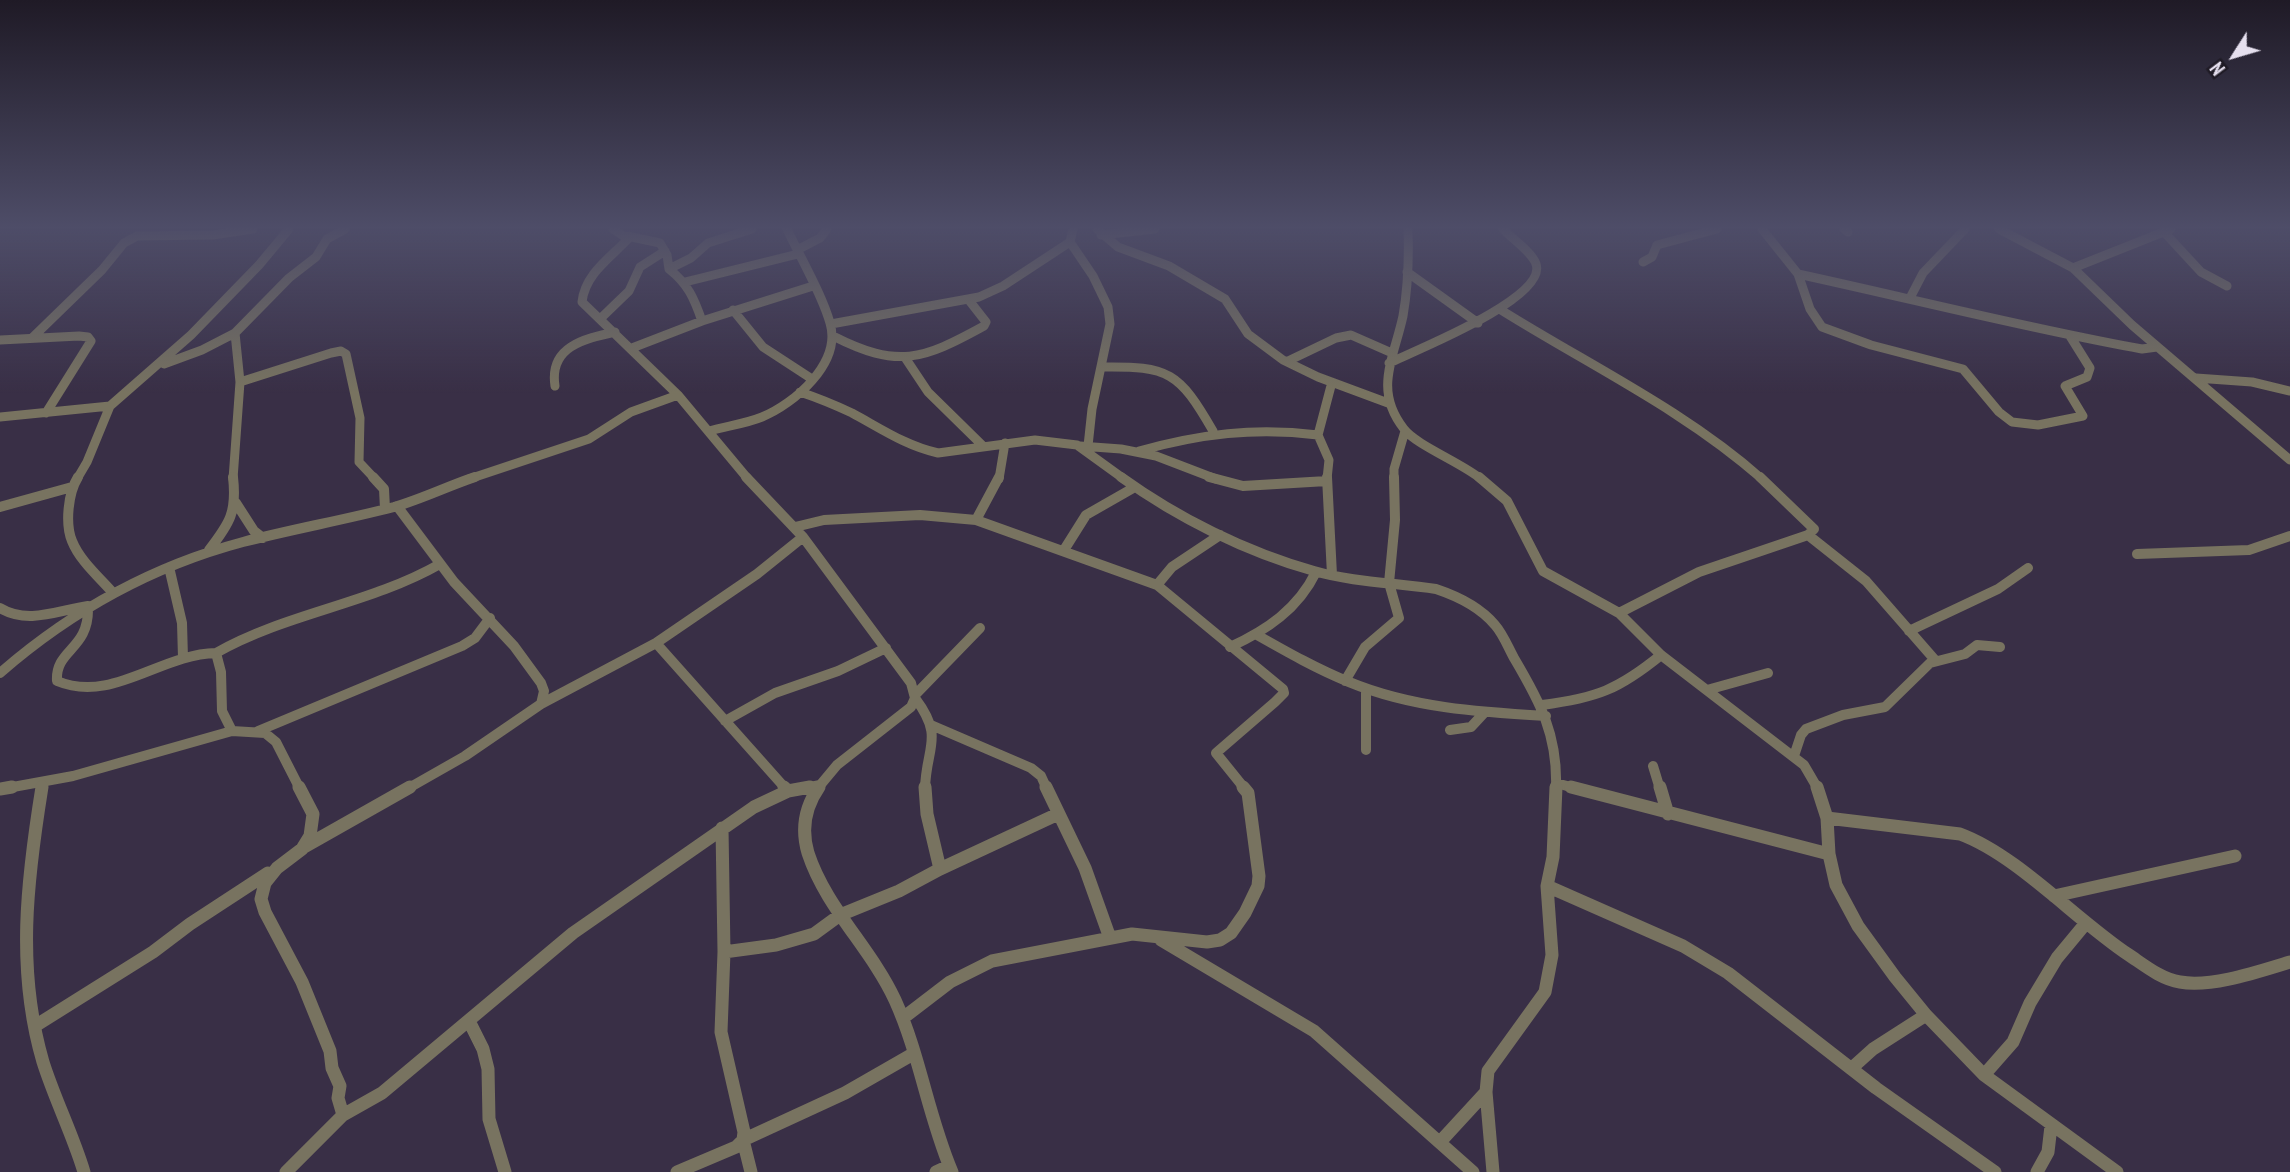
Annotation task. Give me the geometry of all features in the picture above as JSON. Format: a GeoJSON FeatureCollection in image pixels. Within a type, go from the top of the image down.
{"type":"FeatureCollection","features":[{"type":"Feature","properties":{"kind":"street"},"geometry":{"type":"LineString","coordinates":[[32,338],[88,284]]}},
{"type":"Feature","properties":{"kind":"street"},"geometry":{"type":"LineString","coordinates":[[113,593],[84,560],[71,540],[69,513],[72,487],[87,462],[110,406],[158,366],[240,284]]}},
{"type":"Feature","properties":{"kind":"street"},"geometry":{"type":"LineString","coordinates":[[158,366],[202,350],[235,333],[285,284]]}},
{"type":"Feature","properties":{"kind":"street"},"geometry":{"type":"LineString","coordinates":[[589,284],[581,296],[582,302],[678,395],[742,473],[799,532],[911,682],[934,736],[925,785],[927,814],[940,869]]}},
{"type":"Feature","properties":{"kind":"street"},"geometry":{"type":"LineString","coordinates":[[555,386],[553,369],[560,357],[594,338],[607,325],[632,284]]}},
{"type":"Feature","properties":{"kind":"street"},"geometry":{"type":"LineString","coordinates":[[686,284],[702,321]]}},
{"type":"Feature","properties":{"kind":"street"},"geometry":{"type":"LineString","coordinates":[[831,324],[860,316],[968,299],[1007,284]]}},
{"type":"Feature","properties":{"kind":"street"},"geometry":{"type":"LineString","coordinates":[[1083,446],[1110,324],[1108,307],[1097,284]]}},
{"type":"Feature","properties":{"kind":"street"},"geometry":{"type":"LineString","coordinates":[[1200,284],[1233,305],[1253,339],[1288,361],[1332,382],[1388,403]]}},
{"type":"Feature","properties":{"kind":"street"},"geometry":{"type":"LineString","coordinates":[[1405,284],[1402,314],[1391,358],[1388,403],[1405,431],[1476,475],[1507,500],[1543,570],[1619,613],[1661,654],[1804,765],[1816,786],[1827,818],[1829,854],[1836,885],[1858,926],[1926,1015],[1984,1074],[2051,1126],[2117,1172]]}},
{"type":"Feature","properties":{"kind":"street"},"geometry":{"type":"LineString","coordinates":[[1423,284],[1478,323]]}},
{"type":"Feature","properties":{"kind":"street"},"geometry":{"type":"LineString","coordinates":[[1391,358],[1478,323],[1501,310],[1528,284]]}},
{"type":"Feature","properties":{"kind":"street"},"geometry":{"type":"LineString","coordinates":[[1801,284],[1810,309],[1822,327],[1871,345],[1963,369],[1972,375],[2001,413],[2022,426],[2083,416],[2065,386],[2087,377],[2090,368],[2070,336]]}},
{"type":"Feature","properties":{"kind":"street"},"geometry":{"type":"LineString","coordinates":[[1843,284],[2070,336],[2142,349],[2157,347]]}},
{"type":"Feature","properties":{"kind":"street"},"geometry":{"type":"LineString","coordinates":[[1910,298],[1917,284]]}},
{"type":"Feature","properties":{"kind":"street"},"geometry":{"type":"LineString","coordinates":[[2090,284],[2157,347],[2290,460]]}},
{"type":"Feature","properties":{"kind":"street"},"geometry":{"type":"LineString","coordinates":[[2223,284],[2227,286]]}},
{"type":"Feature","properties":{"kind":"street"},"geometry":{"type":"LineString","coordinates":[[632,348],[733,310],[813,286],[831,324],[833,335],[829,352],[812,379],[800,392],[770,413],[709,431]]}},
{"type":"Feature","properties":{"kind":"street"},"geometry":{"type":"LineString","coordinates":[[833,335],[856,349],[877,356],[906,359],[935,350],[984,326],[986,322],[968,299]]}},
{"type":"Feature","properties":{"kind":"street"},"geometry":{"type":"LineString","coordinates":[[733,310],[764,347],[812,379]]}},
{"type":"Feature","properties":{"kind":"street"},"geometry":{"type":"LineString","coordinates":[[1501,310],[1570,353],[1642,392],[1725,446],[1807,519],[1814,529],[1808,535],[1699,572],[1619,613]]}},
{"type":"Feature","properties":{"kind":"street"},"geometry":{"type":"LineString","coordinates":[[235,333],[240,382],[237,440],[232,471],[236,503],[254,531],[263,538]]}},
{"type":"Feature","properties":{"kind":"street"},"geometry":{"type":"LineString","coordinates":[[1288,361],[1336,338],[1351,335],[1391,358]]}},
{"type":"Feature","properties":{"kind":"street"},"geometry":{"type":"LineString","coordinates":[[0,340],[79,336],[91,341],[46,413]]}},
{"type":"Feature","properties":{"kind":"street"},"geometry":{"type":"LineString","coordinates":[[240,382],[341,351],[346,354],[360,418],[359,462],[383,489],[391,508],[490,618],[541,683],[544,691],[541,705]]}},
{"type":"Feature","properties":{"kind":"street"},"geometry":{"type":"LineString","coordinates":[[906,359],[928,392],[983,446]]}},
{"type":"Feature","properties":{"kind":"street"},"geometry":{"type":"LineString","coordinates":[[1102,367],[1153,368],[1163,371],[1190,397],[1213,431]]}},
{"type":"Feature","properties":{"kind":"street"},"geometry":{"type":"LineString","coordinates":[[2195,377],[2252,382],[2290,391]]}},
{"type":"Feature","properties":{"kind":"street"},"geometry":{"type":"LineString","coordinates":[[1332,382],[1318,435],[1329,460],[1326,481],[1331,524],[1332,575]]}},
{"type":"Feature","properties":{"kind":"street"},"geometry":{"type":"LineString","coordinates":[[800,392],[831,403],[908,445],[925,451],[938,453],[1047,440],[1156,456],[1200,475],[1243,486],[1326,481]]}},
{"type":"Feature","properties":{"kind":"street"},"geometry":{"type":"LineString","coordinates":[[0,673],[29,648],[90,607],[169,566],[207,552],[391,508],[466,480],[569,447],[589,439],[631,412],[678,395]]}},
{"type":"Feature","properties":{"kind":"street"},"geometry":{"type":"LineString","coordinates":[[0,416],[110,406]]}},
{"type":"Feature","properties":{"kind":"street"},"geometry":{"type":"LineString","coordinates":[[1136,452],[1213,431],[1283,430],[1318,435]]}},
{"type":"Feature","properties":{"kind":"street"},"geometry":{"type":"LineString","coordinates":[[1345,681],[1365,648],[1399,618],[1390,583],[1395,520],[1394,469],[1405,431]]}},
{"type":"Feature","properties":{"kind":"street"},"geometry":{"type":"LineString","coordinates":[[976,520],[1000,482],[1005,443]]}},
{"type":"Feature","properties":{"kind":"street"},"geometry":{"type":"LineString","coordinates":[[1083,446],[1135,486],[1220,535],[1257,552],[1316,572],[1436,589],[1478,608],[1495,625],[1544,710],[1553,743],[1556,783],[1553,857],[1547,886],[1552,956],[1550,976],[1545,992],[1531,1015],[1495,1058],[1488,1071],[1486,1092],[1493,1172]]}},
{"type":"Feature","properties":{"kind":"street"},"geometry":{"type":"LineString","coordinates":[[1064,550],[1086,515],[1135,486]]}},
{"type":"Feature","properties":{"kind":"street"},"geometry":{"type":"LineString","coordinates":[[0,507],[72,487]]}},
{"type":"Feature","properties":{"kind":"street"},"geometry":{"type":"LineString","coordinates":[[207,552],[224,532],[236,503]]}},
{"type":"Feature","properties":{"kind":"street"},"geometry":{"type":"LineString","coordinates":[[35,1026],[153,952],[218,904],[277,868],[302,849],[465,756],[541,705],[656,643],[757,574],[799,532],[824,520],[920,515],[976,520],[1157,585],[1283,689],[1284,693],[1275,702],[1216,753],[1248,793],[1258,886],[1245,913],[1225,937],[1207,942],[1132,934],[992,961],[950,982],[903,1018]]}},
{"type":"Feature","properties":{"kind":"street"},"geometry":{"type":"LineString","coordinates":[[1157,585],[1172,567],[1220,535]]}},
{"type":"Feature","properties":{"kind":"street"},"geometry":{"type":"LineString","coordinates":[[1808,535],[1860,575],[1935,660]]}},
{"type":"Feature","properties":{"kind":"street"},"geometry":{"type":"LineString","coordinates":[[2137,554],[2258,549],[2290,536]]}},
{"type":"Feature","properties":{"kind":"street"},"geometry":{"type":"LineString","coordinates":[[90,607],[88,629],[84,637],[59,663],[55,671],[57,681],[65,687],[96,687],[144,674],[183,658],[207,652],[216,653],[244,637],[414,579],[440,564]]}},
{"type":"Feature","properties":{"kind":"street"},"geometry":{"type":"LineString","coordinates":[[169,566],[181,623],[183,658]]}},
{"type":"Feature","properties":{"kind":"street"},"geometry":{"type":"LineString","coordinates":[[1909,631],[1998,589],[2028,568]]}},
{"type":"Feature","properties":{"kind":"street"},"geometry":{"type":"LineString","coordinates":[[1230,647],[1257,635],[1302,600],[1316,572]]}},
{"type":"Feature","properties":{"kind":"street"},"geometry":{"type":"LineString","coordinates":[[0,608],[14,617],[25,617],[90,607]]}},
{"type":"Feature","properties":{"kind":"street"},"geometry":{"type":"LineString","coordinates":[[255,732],[462,646],[475,638],[490,618]]}},
{"type":"Feature","properties":{"kind":"street"},"geometry":{"type":"LineString","coordinates":[[945,1170],[903,1018],[882,975],[840,915],[807,849],[803,825],[807,809],[820,785],[849,754],[900,717],[915,696],[980,628]]}},
{"type":"Feature","properties":{"kind":"street"},"geometry":{"type":"LineString","coordinates":[[1257,635],[1345,681],[1366,689],[1434,705],[1484,713],[1544,710],[1610,692],[1628,683],[1661,654]]}},
{"type":"Feature","properties":{"kind":"street"},"geometry":{"type":"LineString","coordinates":[[656,643],[788,791]]}},
{"type":"Feature","properties":{"kind":"street"},"geometry":{"type":"LineString","coordinates":[[1794,756],[1801,735],[1806,729],[1843,715],[1887,706],[1920,671],[1935,660],[1965,654],[1976,645],[2000,648]]}},
{"type":"Feature","properties":{"kind":"street"},"geometry":{"type":"LineString","coordinates":[[725,721],[775,693],[838,671],[886,648]]}},
{"type":"Feature","properties":{"kind":"street"},"geometry":{"type":"LineString","coordinates":[[216,653],[220,668],[221,704],[225,722],[232,731]]}},
{"type":"Feature","properties":{"kind":"street"},"geometry":{"type":"LineString","coordinates":[[1707,690],[1768,673]]}},
{"type":"Feature","properties":{"kind":"street"},"geometry":{"type":"LineString","coordinates":[[541,683],[562,693]]}},
{"type":"Feature","properties":{"kind":"street"},"geometry":{"type":"LineString","coordinates":[[1366,689],[1366,750]]}},
{"type":"Feature","properties":{"kind":"street"},"geometry":{"type":"LineString","coordinates":[[1450,730],[1471,727],[1484,713]]}},
{"type":"Feature","properties":{"kind":"street"},"geometry":{"type":"LineString","coordinates":[[931,725],[1031,768],[1047,785],[1085,868],[1110,938]]}},
{"type":"Feature","properties":{"kind":"street"},"geometry":{"type":"LineString","coordinates":[[0,789],[43,783],[232,731],[265,733],[276,742],[313,814],[310,835],[302,849]]}},
{"type":"Feature","properties":{"kind":"street"},"geometry":{"type":"LineString","coordinates":[[1653,766],[1668,814]]}},
{"type":"Feature","properties":{"kind":"street"},"geometry":{"type":"LineString","coordinates":[[43,783],[26,907],[26,980],[50,1086],[72,1141],[76,1144],[84,1172]]}},
{"type":"Feature","properties":{"kind":"street"},"geometry":{"type":"LineString","coordinates":[[1556,783],[1829,854]]}},
{"type":"Feature","properties":{"kind":"street"},"geometry":{"type":"LineString","coordinates":[[286,1172],[343,1115],[383,1093],[573,933],[762,802],[788,791],[820,785]]}},
{"type":"Feature","properties":{"kind":"street"},"geometry":{"type":"LineString","coordinates":[[724,952],[795,941],[824,928],[840,915],[899,891],[1058,814]]}},
{"type":"Feature","properties":{"kind":"street"},"geometry":{"type":"LineString","coordinates":[[1827,818],[1968,836],[2155,971],[2182,982],[2260,970],[2290,962]]}},
{"type":"Feature","properties":{"kind":"street"},"geometry":{"type":"LineString","coordinates":[[722,828],[724,952],[721,1032],[751,1172]]}},
{"type":"Feature","properties":{"kind":"street"},"geometry":{"type":"LineString","coordinates":[[2054,896],[2235,856]]}},
{"type":"Feature","properties":{"kind":"street"},"geometry":{"type":"LineString","coordinates":[[277,868],[265,883],[261,899],[265,912],[302,982],[330,1051],[332,1068],[340,1086],[338,1098],[343,1115]]}},
{"type":"Feature","properties":{"kind":"street"},"geometry":{"type":"LineString","coordinates":[[1547,886],[1594,905],[1728,973],[1787,1017],[1817,1044],[1834,1052],[1877,1088],[1995,1172]]}},
{"type":"Feature","properties":{"kind":"street"},"geometry":{"type":"LineString","coordinates":[[1984,1074],[2012,1042],[2030,1003],[2057,958],[2087,923]]}},
{"type":"Feature","properties":{"kind":"street"},"geometry":{"type":"LineString","coordinates":[[1155,937],[1314,1031],[1473,1172]]}},
{"type":"Feature","properties":{"kind":"street"},"geometry":{"type":"LineString","coordinates":[[1853,1068],[1873,1049],[1926,1015]]}},
{"type":"Feature","properties":{"kind":"street"},"geometry":{"type":"LineString","coordinates":[[470,1021],[483,1049],[488,1069],[489,1119],[505,1172]]}},
{"type":"Feature","properties":{"kind":"street"},"geometry":{"type":"LineString","coordinates":[[677,1172],[736,1147],[743,1140],[845,1093],[913,1054]]}},
{"type":"Feature","properties":{"kind":"street"},"geometry":{"type":"LineString","coordinates":[[1440,1142],[1486,1092]]}},
{"type":"Feature","properties":{"kind":"street"},"geometry":{"type":"LineString","coordinates":[[2037,1172],[2048,1152],[2051,1126]]}}]}
